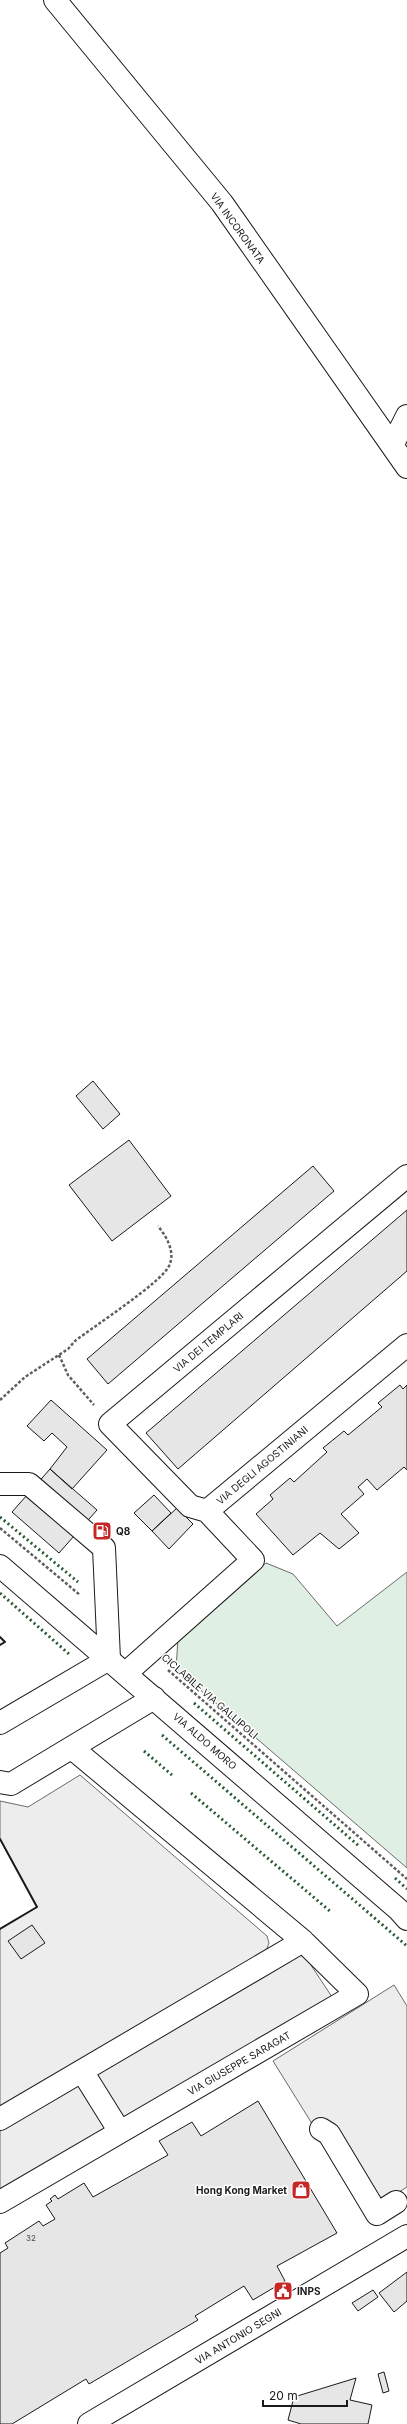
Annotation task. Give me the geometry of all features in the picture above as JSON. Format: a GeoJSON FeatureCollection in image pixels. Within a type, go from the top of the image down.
{"type":"FeatureCollection","features":[{"type":"Feature","properties":{"kind":"street","name":"VIA INCORONATA"},"geometry":{"type":"LineString","coordinates":[[55,0],[222,203],[407,466]]}},
{"type":"Feature","properties":{"kind":"street"},"geometry":{"type":"LineString","coordinates":[[392,444],[407,416]]}},
{"type":"Feature","properties":{"kind":"street","name":"VIA DEI TEMPLARI"},"geometry":{"type":"LineString","coordinates":[[110,1424],[407,1176]]}},
{"type":"Feature","properties":{"kind":"street","name":"VIA DEGLI AGOSTINIANI"},"geometry":{"type":"LineString","coordinates":[[126,1673],[253,1560],[207,1511],[407,1345]]}},
{"type":"Feature","properties":{"kind":"street"},"geometry":{"type":"LineString","coordinates":[[110,1424],[190,1506],[207,1511]]}},
{"type":"Feature","properties":{"kind":"street"},"geometry":{"type":"LineString","coordinates":[[0,1484],[29,1484],[104,1548],[109,1659],[0,1723]]}},
{"type":"Feature","properties":{"kind":"street","name":"VIA ALDO MORO"},"geometry":{"type":"LineString","coordinates":[[0,1566],[126,1673],[399,1910],[407,1919]]}},
{"type":"Feature","properties":{"kind":"street"},"geometry":{"type":"LineString","coordinates":[[0,1782],[11,1784],[154,1698]]}},
{"type":"Feature","properties":{"kind":"street"},"geometry":{"type":"LineString","coordinates":[[0,2119],[303,1941],[72,1748]]}},
{"type":"Feature","properties":{"kind":"street","name":"VIA GIUSEPPE SARAGAT"},"geometry":{"type":"LineString","coordinates":[[0,2202],[357,1994],[303,1941]]}},
{"type":"Feature","properties":{"kind":"street"},"geometry":{"type":"LineString","coordinates":[[82,2071],[120,2132]]}},
{"type":"Feature","properties":{"kind":"street"},"geometry":{"type":"LineString","coordinates":[[321,2129],[329,2134],[377,2214],[396,2202]]}},
{"type":"Feature","properties":{"kind":"street","name":"VIA ANTONIO SEGNI"},"geometry":{"type":"LineString","coordinates":[[89,2424],[407,2236]]}},
{"type":"Feature","properties":{"kind":"path"},"geometry":{"type":"LineString","coordinates":[[0,1400],[25,1377],[59,1355],[75,1341],[141,1292],[169,1266],[171,1258],[169,1243],[158,1226]]}},
{"type":"Feature","properties":{"kind":"path"},"geometry":{"type":"LineString","coordinates":[[59,1355],[68,1374],[110,1424]]}},
{"type":"Feature","properties":{"kind":"path"},"geometry":{"type":"LineString","coordinates":[[0,1528],[107,1616]]}},
{"type":"Feature","properties":{"kind":"path","name":"CICLABILE VIA GALLIPOLI"},"geometry":{"type":"LineString","coordinates":[[149,1653],[407,1879]]}},
{"type":"Feature","properties":{"kind":"green space"},"geometry":{"type":"Polygon","coordinates":[[[266,1563],[293,1574],[337,1626],[407,1572],[407,1868],[176,1669],[178,1639],[266,1563]]]}},
{"type":"Feature","properties":{"kind":"shaded area"},"geometry":{"type":"Polygon","coordinates":[[[80,1775],[267,1936],[269,1943],[266,1951],[0,2107],[0,1929],[37,1907],[0,1839],[0,1801],[28,1807],[80,1775]]]}},
{"type":"Feature","properties":{"kind":"shaded area"},"geometry":{"type":"Polygon","coordinates":[[[297,1944],[338,2006],[0,2200],[0,2119],[297,1944]]]}},
{"type":"Feature","properties":{"kind":"shaded area"},"geometry":{"type":"Polygon","coordinates":[[[394,1985],[407,2006],[407,2187],[367,2212],[273,2061],[394,1985]]]}},
{"type":"Feature","properties":{"kind":"building"},"geometry":{"type":"Polygon","coordinates":[[[93,1081],[120,1114],[103,1129],[76,1096],[93,1081]]]}},
{"type":"Feature","properties":{"kind":"building"},"geometry":{"type":"Polygon","coordinates":[[[129,1140],[171,1196],[112,1241],[69,1185],[129,1140]]]}},
{"type":"Feature","properties":{"kind":"building"},"geometry":{"type":"Polygon","coordinates":[[[313,1166],[334,1191],[108,1384],[87,1359],[313,1166]]]}},
{"type":"Feature","properties":{"kind":"building"},"geometry":{"type":"Polygon","coordinates":[[[407,1210],[407,1271],[178,1469],[146,1433],[407,1210]]]}},
{"type":"Feature","properties":{"kind":"building"},"geometry":{"type":"Polygon","coordinates":[[[400,1385],[403,1389],[407,1385],[407,1470],[404,1467],[377,1490],[367,1479],[358,1487],[364,1494],[341,1514],[359,1533],[339,1549],[320,1533],[293,1555],[256,1514],[273,1499],[270,1495],[290,1478],[294,1482],[327,1452],[323,1448],[344,1431],[348,1435],[382,1407],[378,1403],[400,1385]]]}},
{"type":"Feature","properties":{"kind":"building"},"geometry":{"type":"Polygon","coordinates":[[[51,1400],[107,1450],[72,1489],[50,1469],[67,1447],[52,1433],[44,1441],[27,1426],[51,1400]]]}},
{"type":"Feature","properties":{"kind":"building"},"geometry":{"type":"Polygon","coordinates":[[[50,1469],[97,1510],[59,1553],[12,1512],[50,1469]]]}},
{"type":"Feature","properties":{"kind":"building"},"geometry":{"type":"Polygon","coordinates":[[[154,1495],[171,1513],[152,1531],[134,1513],[154,1495]]]}},
{"type":"Feature","properties":{"kind":"building"},"geometry":{"type":"Polygon","coordinates":[[[177,1508],[193,1524],[169,1549],[152,1531],[177,1508]]]}},
{"type":"Feature","properties":{"kind":"building"},"geometry":{"type":"Polygon","coordinates":[[[32,1925],[45,1943],[21,1959],[8,1941],[32,1925]]]}},
{"type":"Feature","properties":{"kind":"building"},"geometry":{"type":"Polygon","coordinates":[[[258,2101],[337,2233],[277,2266],[285,2281],[253,2300],[244,2286],[195,2316],[198,2320],[89,2384],[86,2379],[12,2424],[0,2424],[0,2253],[8,2248],[5,2243],[39,2221],[43,2226],[55,2219],[46,2205],[52,2201],[50,2199],[55,2195],[58,2199],[84,2183],[93,2197],[168,2155],[159,2141],[192,2122],[201,2136],[258,2101]]]}},
{"type":"Feature","properties":{"kind":"building"},"geometry":{"type":"Polygon","coordinates":[[[407,2272],[407,2301],[394,2312],[379,2293],[407,2272]]]}},
{"type":"Feature","properties":{"kind":"building"},"geometry":{"type":"Polygon","coordinates":[[[373,2290],[378,2297],[358,2311],[352,2303],[373,2290]]]}},
{"type":"Feature","properties":{"kind":"building"},"geometry":{"type":"Polygon","coordinates":[[[384,2372],[389,2391],[383,2393],[378,2374],[384,2372]]]}},
{"type":"Feature","properties":{"kind":"building"},"geometry":{"type":"Polygon","coordinates":[[[356,2378],[350,2400],[372,2405],[368,2424],[301,2424],[288,2420],[294,2397],[356,2378]]]}},
{"type":"Feature","properties":{"kind":"hedge"},"geometry":{"type":"LineString","coordinates":[[0,1517],[78,1582]]}},
{"type":"Feature","properties":{"kind":"hedge"},"geometry":{"type":"LineString","coordinates":[[0,1593],[69,1654]]}},
{"type":"Feature","properties":{"kind":"hedge"},"geometry":{"type":"LineString","coordinates":[[194,1703],[359,1846]]}},
{"type":"Feature","properties":{"kind":"hedge"},"geometry":{"type":"LineString","coordinates":[[162,1735],[407,1946]]}},
{"type":"Feature","properties":{"kind":"hedge"},"geometry":{"type":"LineString","coordinates":[[144,1751],[172,1775]]}},
{"type":"Feature","properties":{"kind":"hedge"},"geometry":{"type":"LineString","coordinates":[[191,1793],[331,1912]]}},
{"type":"Feature","properties":{"kind":"hedge"},"geometry":{"type":"LineString","coordinates":[[395,1878],[407,1889]]}},
{"type":"Feature","properties":{"kind":"wall"},"geometry":{"type":"LineString","coordinates":[[0,1637],[5,1642],[0,1645]]}},
{"type":"Feature","properties":{"kind":"wall"},"geometry":{"type":"LineString","coordinates":[[0,1839],[37,1907],[0,1929]]}},
{"type":"Feature","properties":{"kind":"place","name":"Q8"},"geometry":{"type":"Point","coordinates":[102,1531]}},
{"type":"Feature","properties":{"kind":"place","name":"Hong Kong Market"},"geometry":{"type":"Point","coordinates":[301,2190]}},
{"type":"Feature","properties":{"kind":"place","name":"INPS"},"geometry":{"type":"Point","coordinates":[283,2291]}}]}
